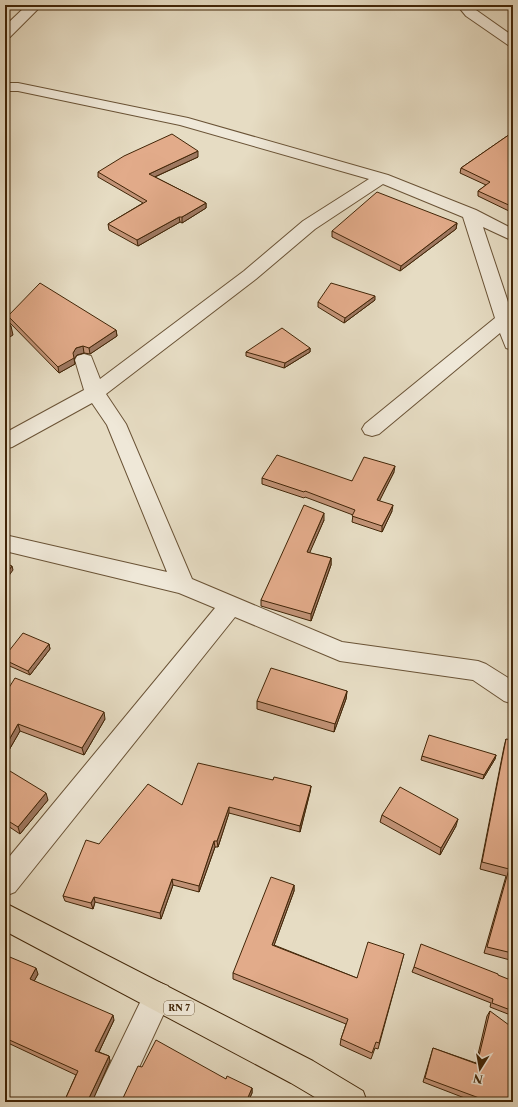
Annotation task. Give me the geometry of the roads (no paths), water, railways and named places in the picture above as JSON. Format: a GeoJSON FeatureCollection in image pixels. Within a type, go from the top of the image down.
{"type":"FeatureCollection","features":[{"type":"Feature","properties":{"kind":"main road","name":"RN 7"},"geometry":{"type":"LineString","coordinates":[[5,916],[302,1072],[352,1102]]}},
{"type":"Feature","properties":{"kind":"street"},"geometry":{"type":"LineString","coordinates":[[5,34],[35,5]]}},
{"type":"Feature","properties":{"kind":"street"},"geometry":{"type":"LineString","coordinates":[[464,5],[471,13],[513,42]]}},
{"type":"Feature","properties":{"kind":"street"},"geometry":{"type":"LineString","coordinates":[[5,87],[18,88],[183,121],[382,178],[470,214],[513,236]]}},
{"type":"Feature","properties":{"kind":"street"},"geometry":{"type":"LineString","coordinates":[[5,442],[95,393],[250,275],[309,225],[382,178]]}},
{"type":"Feature","properties":{"kind":"street"},"geometry":{"type":"LineString","coordinates":[[470,214],[509,316],[513,344]]}},
{"type":"Feature","properties":{"kind":"street"},"geometry":{"type":"LineString","coordinates":[[372,429],[509,316]]}},
{"type":"Feature","properties":{"kind":"street"},"geometry":{"type":"LineString","coordinates":[[84,360],[95,393],[116,424],[183,585]]}},
{"type":"Feature","properties":{"kind":"street"},"geometry":{"type":"LineString","coordinates":[[5,542],[183,585],[340,651],[478,671],[513,694]]}},
{"type":"Feature","properties":{"kind":"street"},"geometry":{"type":"LineString","coordinates":[[5,883],[231,605]]}},
{"type":"Feature","properties":{"kind":"street"},"geometry":{"type":"LineString","coordinates":[[107,1102],[158,996]]}}]}
